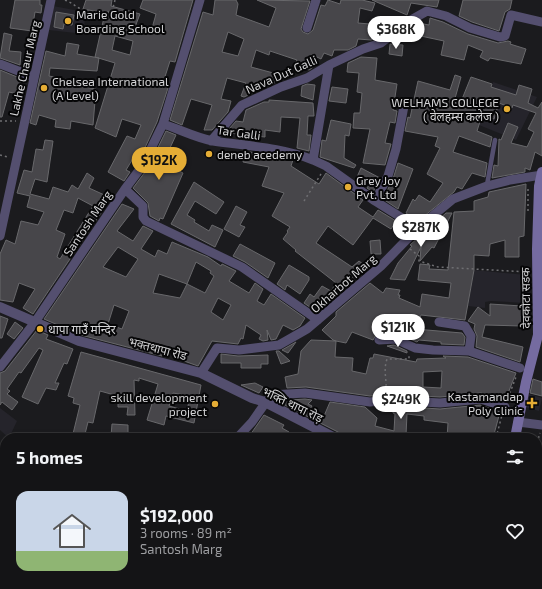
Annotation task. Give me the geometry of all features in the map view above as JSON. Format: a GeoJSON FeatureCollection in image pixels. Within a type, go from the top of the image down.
{"type":"FeatureCollection","features":[{"type":"Feature","properties":{"kind":"main road","name":"देवकोटा सडक"},"geometry":{"type":"LineString","coordinates":[[516,433],[526,382],[538,335],[537,249],[539,186],[542,174]]}},
{"type":"Feature","properties":{"kind":"street","name":"Lakhe Chaur Marg"},"geometry":{"type":"LineString","coordinates":[[0,236],[18,159],[23,121],[51,0]]}},
{"type":"Feature","properties":{"kind":"street","name":"Santosh Marg"},"geometry":{"type":"LineString","coordinates":[[0,367],[35,322],[125,188],[143,165],[163,124],[200,0]]}},
{"type":"Feature","properties":{"kind":"street"},"geometry":{"type":"LineString","coordinates":[[307,28],[316,0]]}},
{"type":"Feature","properties":{"kind":"street","name":"Nava Dut Galli"},"geometry":{"type":"LineString","coordinates":[[211,140],[242,105],[281,87],[307,78],[329,65],[363,49],[381,43],[411,20],[427,12],[446,16],[470,28],[497,36],[505,36],[510,17],[514,15],[542,22]]}},
{"type":"Feature","properties":{"kind":"street"},"geometry":{"type":"LineString","coordinates":[[0,64],[34,77]]}},
{"type":"Feature","properties":{"kind":"street"},"geometry":{"type":"LineString","coordinates":[[313,160],[329,65]]}},
{"type":"Feature","properties":{"kind":"street"},"geometry":{"type":"LineString","coordinates":[[375,201],[388,176],[396,149],[404,106]]}},
{"type":"Feature","properties":{"kind":"street","name":"Tar Galli"},"geometry":{"type":"LineString","coordinates":[[163,124],[211,140],[299,154],[326,166],[375,201],[418,228]]}},
{"type":"Feature","properties":{"kind":"street","name":"Okharbot Marg"},"geometry":{"type":"LineString","coordinates":[[202,373],[217,348],[239,350],[279,345],[307,329],[381,266],[418,228],[453,200],[487,186],[542,174]]}},
{"type":"Feature","properties":{"kind":"street"},"geometry":{"type":"LineString","coordinates":[[125,188],[143,206],[143,217],[146,221],[242,267],[318,320]]}},
{"type":"Feature","properties":{"kind":"street","name":"भक्तथापा रोड"},"geometry":{"type":"LineString","coordinates":[[0,307],[79,341],[202,373],[241,392]]}},
{"type":"Feature","properties":{"kind":"street"},"geometry":{"type":"LineString","coordinates":[[439,322],[465,326],[471,336],[469,351]]}},
{"type":"Feature","properties":{"kind":"street"},"geometry":{"type":"LineString","coordinates":[[395,339],[402,323]]}},
{"type":"Feature","properties":{"kind":"street"},"geometry":{"type":"LineString","coordinates":[[379,340],[395,339],[410,344],[415,348],[469,351],[520,368]]}},
{"type":"Feature","properties":{"kind":"street","name":"भक्ति थापा रोड़"},"geometry":{"type":"LineString","coordinates":[[241,392],[265,402],[325,433]]}},
{"type":"Feature","properties":{"kind":"street"},"geometry":{"type":"LineString","coordinates":[[242,433],[252,422],[271,395],[299,393],[370,402],[388,400],[440,403],[481,399],[505,407]]}},
{"type":"Feature","properties":{"kind":"street"},"geometry":{"type":"LineString","coordinates":[[518,422],[542,427]]}},
{"type":"Feature","properties":{"kind":"lane"},"geometry":{"type":"LineString","coordinates":[[487,186],[495,140]]}},
{"type":"Feature","properties":{"kind":"path"},"geometry":{"type":"LineString","coordinates":[[65,0],[73,3],[80,9],[96,12],[112,12],[115,0]]}},
{"type":"Feature","properties":{"kind":"path"},"geometry":{"type":"LineString","coordinates":[[0,121],[23,121]]}},
{"type":"Feature","properties":{"kind":"path"},"geometry":{"type":"LineString","coordinates":[[304,201],[326,166]]}},
{"type":"Feature","properties":{"kind":"path"},"geometry":{"type":"LineString","coordinates":[[528,181],[528,212]]}},
{"type":"Feature","properties":{"kind":"path"},"geometry":{"type":"LineString","coordinates":[[409,247],[419,256],[419,261],[438,267],[528,272]]}},
{"type":"Feature","properties":{"kind":"path"},"geometry":{"type":"LineString","coordinates":[[388,400],[389,394],[386,391],[387,384],[384,371],[387,359],[409,359],[410,344]]}},
{"type":"Feature","properties":{"kind":"path"},"geometry":{"type":"LineString","coordinates":[[497,433],[505,407],[520,368]]}},
{"type":"Feature","properties":{"kind":"shaded area","name":"Marie Gold Boarding School"},"geometry":{"type":"Polygon","coordinates":[[[53,6],[85,12],[84,34],[49,30],[53,6]]]}},
{"type":"Feature","properties":{"kind":"shaded area","name":"WELHAMS COLLEGE ( वेलहम्स कलेज )"},"geometry":{"type":"Polygon","coordinates":[[[493,82],[537,97],[516,140],[479,125],[493,82]]]}},
{"type":"Feature","properties":{"kind":"shaded area"},"geometry":{"type":"Polygon","coordinates":[[[474,270],[527,275],[526,303],[491,301],[485,302],[485,308],[468,306],[474,270]]]}},
{"type":"Feature","properties":{"kind":"shaded area","name":"Kastamandap Poly Clinic"},"geometry":{"type":"Polygon","coordinates":[[[525,393],[542,398],[539,411],[521,406],[525,393]]]}},
{"type":"Feature","properties":{"kind":"shaded area"},"geometry":{"type":"Polygon","coordinates":[[[0,408],[17,421],[11,433],[3,433],[0,430],[0,408]]]}},
{"type":"Feature","properties":{"kind":"building"},"geometry":{"type":"Polygon","coordinates":[[[15,0],[40,0],[40,5],[42,5],[41,13],[35,12],[32,31],[10,28],[15,0]]]}},
{"type":"Feature","properties":{"kind":"building"},"geometry":{"type":"Polygon","coordinates":[[[86,0],[112,0],[111,6],[140,14],[135,27],[151,32],[156,14],[140,8],[143,0],[193,0],[175,62],[170,61],[162,86],[168,88],[157,122],[142,154],[137,152],[126,170],[130,172],[124,181],[108,172],[127,136],[135,139],[141,125],[122,119],[116,137],[95,128],[115,63],[95,57],[105,13],[83,9],[86,0]],[[115,36],[112,50],[130,55],[133,41],[115,36]]]}},
{"type":"Feature","properties":{"kind":"building"},"geometry":{"type":"Polygon","coordinates":[[[215,0],[236,0],[238,4],[236,15],[269,27],[276,8],[257,0],[310,1],[301,29],[303,32],[308,34],[313,30],[321,5],[325,6],[328,0],[340,4],[341,0],[362,0],[375,3],[372,11],[360,8],[358,23],[382,25],[381,36],[371,40],[358,39],[356,46],[348,50],[334,50],[332,56],[324,53],[321,59],[317,57],[312,68],[309,70],[302,67],[300,72],[293,69],[297,60],[270,51],[269,55],[256,50],[251,67],[277,74],[274,84],[268,86],[258,83],[255,92],[244,97],[241,96],[246,83],[227,78],[221,99],[231,101],[228,112],[212,130],[204,130],[212,105],[191,99],[182,125],[170,120],[203,12],[213,15],[215,0]],[[228,32],[222,52],[238,56],[244,39],[228,32]]]}},
{"type":"Feature","properties":{"kind":"building"},"geometry":{"type":"Polygon","coordinates":[[[372,0],[439,0],[437,7],[411,3],[407,15],[372,0]]]}},
{"type":"Feature","properties":{"kind":"building"},"geometry":{"type":"Polygon","coordinates":[[[463,0],[512,0],[510,9],[505,12],[499,31],[459,16],[463,0]]]}},
{"type":"Feature","properties":{"kind":"building"},"geometry":{"type":"Polygon","coordinates":[[[56,12],[74,15],[72,25],[64,24],[63,29],[54,27],[56,12]]]}},
{"type":"Feature","properties":{"kind":"building"},"geometry":{"type":"Polygon","coordinates":[[[430,18],[443,22],[468,34],[498,43],[508,41],[511,42],[510,44],[526,49],[521,64],[490,58],[488,61],[480,57],[483,51],[468,45],[464,60],[441,55],[444,41],[416,35],[418,23],[429,25],[430,18]]]}},
{"type":"Feature","properties":{"kind":"building"},"geometry":{"type":"Polygon","coordinates":[[[4,33],[12,35],[9,51],[21,52],[20,65],[0,58],[4,33]]]}},
{"type":"Feature","properties":{"kind":"building"},"geometry":{"type":"Polygon","coordinates":[[[67,43],[79,45],[77,54],[99,58],[97,71],[50,68],[49,76],[79,82],[78,86],[96,89],[93,125],[71,121],[70,129],[55,127],[56,120],[39,115],[36,125],[30,123],[46,51],[65,56],[67,43]]]}},
{"type":"Feature","properties":{"kind":"building"},"geometry":{"type":"Polygon","coordinates":[[[390,44],[403,45],[402,56],[389,54],[390,44]]]}},
{"type":"Feature","properties":{"kind":"building"},"geometry":{"type":"Polygon","coordinates":[[[361,57],[377,58],[375,80],[397,84],[393,110],[397,111],[395,123],[390,122],[385,143],[391,144],[385,165],[363,163],[370,129],[353,128],[354,113],[360,113],[362,93],[357,92],[359,73],[347,72],[348,63],[361,57]]]}},
{"type":"Feature","properties":{"kind":"building"},"geometry":{"type":"Polygon","coordinates":[[[0,70],[22,79],[18,94],[9,92],[2,117],[0,117],[0,70]]]}},
{"type":"Feature","properties":{"kind":"building"},"geometry":{"type":"Polygon","coordinates":[[[455,75],[461,77],[454,102],[460,104],[471,77],[492,84],[491,87],[516,95],[519,85],[532,89],[528,103],[538,108],[542,102],[542,156],[535,152],[530,170],[525,168],[525,172],[492,178],[494,165],[498,166],[499,139],[501,140],[508,123],[518,127],[511,143],[527,147],[534,132],[528,129],[536,113],[513,105],[512,108],[499,103],[494,119],[482,115],[477,131],[492,137],[490,147],[459,136],[453,152],[487,163],[485,177],[472,173],[462,189],[457,187],[454,192],[418,221],[406,213],[413,199],[415,201],[419,195],[430,202],[443,183],[427,174],[440,148],[435,146],[438,137],[405,131],[408,117],[410,118],[418,81],[450,90],[455,75]]]}},
{"type":"Feature","properties":{"kind":"building"},"geometry":{"type":"Polygon","coordinates":[[[307,84],[315,85],[313,100],[301,96],[302,86],[307,84]]]}},
{"type":"Feature","properties":{"kind":"building"},"geometry":{"type":"Polygon","coordinates":[[[332,87],[348,89],[346,103],[329,101],[332,87]]]}},
{"type":"Feature","properties":{"kind":"building"},"geometry":{"type":"Polygon","coordinates":[[[269,100],[313,103],[314,116],[308,116],[307,135],[311,135],[309,151],[297,148],[300,118],[281,117],[280,132],[265,130],[265,137],[229,133],[229,129],[236,121],[243,122],[246,110],[264,102],[269,102],[269,100]]]}},
{"type":"Feature","properties":{"kind":"building"},"geometry":{"type":"Polygon","coordinates":[[[331,120],[351,124],[349,136],[345,135],[344,158],[356,165],[354,168],[320,157],[322,140],[326,141],[331,120]]]}},
{"type":"Feature","properties":{"kind":"building"},"geometry":{"type":"Polygon","coordinates":[[[166,131],[176,135],[163,163],[183,173],[163,219],[160,218],[159,221],[150,216],[148,203],[133,188],[148,168],[166,131]]]}},
{"type":"Feature","properties":{"kind":"building"},"geometry":{"type":"Polygon","coordinates":[[[45,140],[53,141],[47,182],[35,179],[30,194],[49,199],[53,187],[68,192],[72,185],[78,189],[87,173],[94,178],[89,188],[111,198],[33,314],[23,308],[35,289],[19,283],[13,302],[0,300],[0,254],[6,240],[15,244],[21,221],[38,225],[44,212],[27,207],[30,196],[17,193],[24,170],[32,172],[36,149],[43,150],[45,140]],[[78,198],[73,213],[64,210],[56,230],[65,234],[57,257],[60,259],[93,206],[78,198]]]}},
{"type":"Feature","properties":{"kind":"building"},"geometry":{"type":"Polygon","coordinates":[[[245,151],[293,160],[291,166],[319,184],[326,173],[363,200],[358,207],[373,217],[378,210],[396,221],[391,229],[373,218],[353,245],[328,226],[316,243],[352,267],[359,261],[368,268],[317,312],[304,303],[310,294],[314,297],[322,286],[331,291],[336,283],[295,251],[296,250],[283,239],[290,227],[272,216],[284,193],[262,186],[269,167],[243,162],[245,151]]]}},
{"type":"Feature","properties":{"kind":"building"},"geometry":{"type":"Polygon","coordinates":[[[398,163],[413,169],[398,209],[383,199],[393,179],[398,163]]]}},
{"type":"Feature","properties":{"kind":"building"},"geometry":{"type":"Polygon","coordinates":[[[361,168],[380,178],[373,192],[367,188],[371,182],[357,177],[361,168]]]}},
{"type":"Feature","properties":{"kind":"building"},"geometry":{"type":"Polygon","coordinates":[[[194,182],[224,202],[216,214],[195,201],[187,215],[195,220],[194,222],[209,231],[212,225],[223,230],[215,247],[171,224],[194,182]]]}},
{"type":"Feature","properties":{"kind":"building"},"geometry":{"type":"Polygon","coordinates":[[[526,184],[524,236],[519,237],[519,257],[505,257],[505,240],[490,244],[489,256],[474,255],[474,270],[465,320],[421,315],[415,329],[462,333],[465,337],[464,345],[441,344],[441,342],[419,340],[417,342],[403,336],[408,323],[407,319],[402,317],[397,320],[391,333],[376,335],[373,340],[352,332],[346,343],[333,340],[322,330],[336,316],[336,312],[370,283],[383,293],[386,288],[400,290],[398,295],[400,295],[399,298],[420,307],[422,294],[449,298],[451,283],[418,280],[420,264],[430,265],[429,269],[448,270],[454,212],[474,211],[474,201],[488,197],[489,192],[526,184]]]}},
{"type":"Feature","properties":{"kind":"building"},"geometry":{"type":"Polygon","coordinates":[[[122,204],[134,209],[117,231],[133,241],[143,226],[153,231],[141,249],[155,257],[158,250],[167,254],[172,242],[208,257],[221,266],[222,264],[236,271],[229,281],[249,293],[255,283],[263,289],[257,301],[264,305],[271,294],[305,318],[300,326],[293,330],[283,325],[276,339],[271,340],[267,330],[268,340],[263,341],[259,339],[261,335],[246,325],[243,339],[241,338],[238,344],[212,341],[198,366],[184,361],[186,358],[166,347],[162,356],[81,335],[44,319],[122,204]],[[118,247],[103,267],[126,277],[138,259],[118,247]],[[196,262],[187,284],[205,293],[214,276],[210,273],[211,271],[196,262]],[[159,274],[153,293],[180,298],[187,284],[159,274]],[[218,298],[211,312],[223,320],[231,305],[218,298]],[[114,305],[108,324],[122,329],[129,311],[114,305]]]}},
{"type":"Feature","properties":{"kind":"building"},"geometry":{"type":"Polygon","coordinates":[[[236,206],[247,212],[240,225],[245,227],[239,237],[224,229],[236,206]]]}},
{"type":"Feature","properties":{"kind":"building"},"geometry":{"type":"Polygon","coordinates":[[[446,213],[452,213],[434,248],[432,247],[420,261],[421,247],[405,280],[390,279],[398,263],[412,246],[410,245],[446,213]]]}},
{"type":"Feature","properties":{"kind":"building"},"geometry":{"type":"Polygon","coordinates":[[[380,240],[381,254],[371,254],[370,241],[380,240]]]}},
{"type":"Feature","properties":{"kind":"building"},"geometry":{"type":"Polygon","coordinates":[[[240,244],[275,263],[268,278],[245,262],[233,256],[240,244]]]}},
{"type":"Feature","properties":{"kind":"building"},"geometry":{"type":"Polygon","coordinates":[[[289,265],[309,277],[309,280],[300,294],[287,285],[285,290],[277,284],[289,265]]]}},
{"type":"Feature","properties":{"kind":"building"},"geometry":{"type":"Polygon","coordinates":[[[490,304],[522,306],[522,326],[485,325],[482,337],[523,347],[520,362],[476,347],[477,336],[474,329],[475,324],[468,321],[478,307],[490,316],[490,304]]]}},
{"type":"Feature","properties":{"kind":"building"},"geometry":{"type":"Polygon","coordinates":[[[0,316],[8,319],[2,338],[0,338],[0,316]]]}},
{"type":"Feature","properties":{"kind":"building"},"geometry":{"type":"Polygon","coordinates":[[[15,322],[23,328],[14,339],[7,334],[15,322]]]}},
{"type":"Feature","properties":{"kind":"building"},"geometry":{"type":"Polygon","coordinates":[[[37,330],[48,335],[46,339],[73,349],[67,364],[64,363],[55,383],[59,383],[56,390],[46,388],[38,404],[22,397],[43,350],[39,348],[7,389],[10,391],[7,394],[18,402],[12,410],[2,402],[0,405],[0,373],[5,371],[37,330]]]}},
{"type":"Feature","properties":{"kind":"building"},"geometry":{"type":"Polygon","coordinates":[[[311,340],[336,341],[335,357],[353,358],[352,371],[366,374],[370,358],[373,358],[374,354],[416,362],[417,359],[446,358],[443,356],[468,357],[516,373],[505,401],[481,393],[440,397],[388,394],[370,396],[306,387],[287,388],[285,377],[298,374],[301,351],[311,340]],[[442,371],[423,372],[423,387],[441,388],[442,371]]]}},
{"type":"Feature","properties":{"kind":"building"},"geometry":{"type":"Polygon","coordinates":[[[296,342],[288,353],[282,350],[296,342]]]}},
{"type":"Feature","properties":{"kind":"building"},"geometry":{"type":"Polygon","coordinates":[[[394,345],[407,351],[407,353],[387,346],[394,345]]]}},
{"type":"Feature","properties":{"kind":"building"},"geometry":{"type":"Polygon","coordinates":[[[276,351],[279,351],[290,361],[281,364],[276,351]]]}},
{"type":"Feature","properties":{"kind":"building"},"geometry":{"type":"Polygon","coordinates":[[[81,352],[201,385],[194,423],[166,416],[164,425],[147,420],[158,384],[139,378],[139,381],[134,380],[135,415],[127,415],[128,407],[118,407],[118,396],[100,391],[93,423],[88,422],[85,433],[73,433],[80,405],[73,403],[74,398],[68,396],[81,352]],[[173,393],[169,406],[187,411],[190,396],[173,393]]]}},
{"type":"Feature","properties":{"kind":"building"},"geometry":{"type":"Polygon","coordinates":[[[221,354],[238,356],[268,355],[268,364],[261,364],[261,368],[241,368],[241,363],[221,363],[221,354]]]}},
{"type":"Feature","properties":{"kind":"building"},"geometry":{"type":"Polygon","coordinates":[[[533,379],[542,382],[542,396],[530,393],[533,379]]]}},
{"type":"Feature","properties":{"kind":"building"},"geometry":{"type":"Polygon","coordinates":[[[255,383],[263,387],[259,393],[241,385],[255,383]]]}},
{"type":"Feature","properties":{"kind":"building"},"geometry":{"type":"Polygon","coordinates":[[[312,400],[308,404],[312,406],[310,409],[324,416],[330,402],[365,407],[377,418],[375,426],[394,431],[395,414],[393,413],[393,406],[440,409],[480,405],[500,412],[494,433],[447,433],[448,423],[424,420],[424,416],[407,414],[406,433],[340,433],[277,401],[312,400]]]}},
{"type":"Feature","properties":{"kind":"building"},"geometry":{"type":"Polygon","coordinates":[[[264,415],[284,425],[282,428],[289,432],[288,433],[251,433],[264,415]]]}},
{"type":"Feature","properties":{"kind":"building"},"geometry":{"type":"Polygon","coordinates":[[[112,424],[128,425],[128,433],[111,433],[112,424]]]}},
{"type":"Feature","properties":{"kind":"place","name":"Marie Gold Boarding School"},"geometry":{"type":"Point","coordinates":[68,21]}},
{"type":"Feature","properties":{"kind":"place","name":"Chelsea International (A Level)"},"geometry":{"type":"Point","coordinates":[44,88]}},
{"type":"Feature","properties":{"kind":"place","name":"WELHAMS COLLEGE ( वेलहम्स कलेज )"},"geometry":{"type":"Point","coordinates":[507,109]}},
{"type":"Feature","properties":{"kind":"place","name":"deneb acedemy"},"geometry":{"type":"Point","coordinates":[209,154]}},
{"type":"Feature","properties":{"kind":"place","name":"Grey Joy Pvt. Ltd"},"geometry":{"type":"Point","coordinates":[348,187]}},
{"type":"Feature","properties":{"kind":"place","name":"थापा गाउँ मन्दिर"},"geometry":{"type":"Point","coordinates":[40,329]}},
{"type":"Feature","properties":{"kind":"place","name":"Kastamandap Poly Clinic"},"geometry":{"type":"Point","coordinates":[532,403]}},
{"type":"Feature","properties":{"kind":"place","name":"skill development project"},"geometry":{"type":"Point","coordinates":[215,404]}}]}
